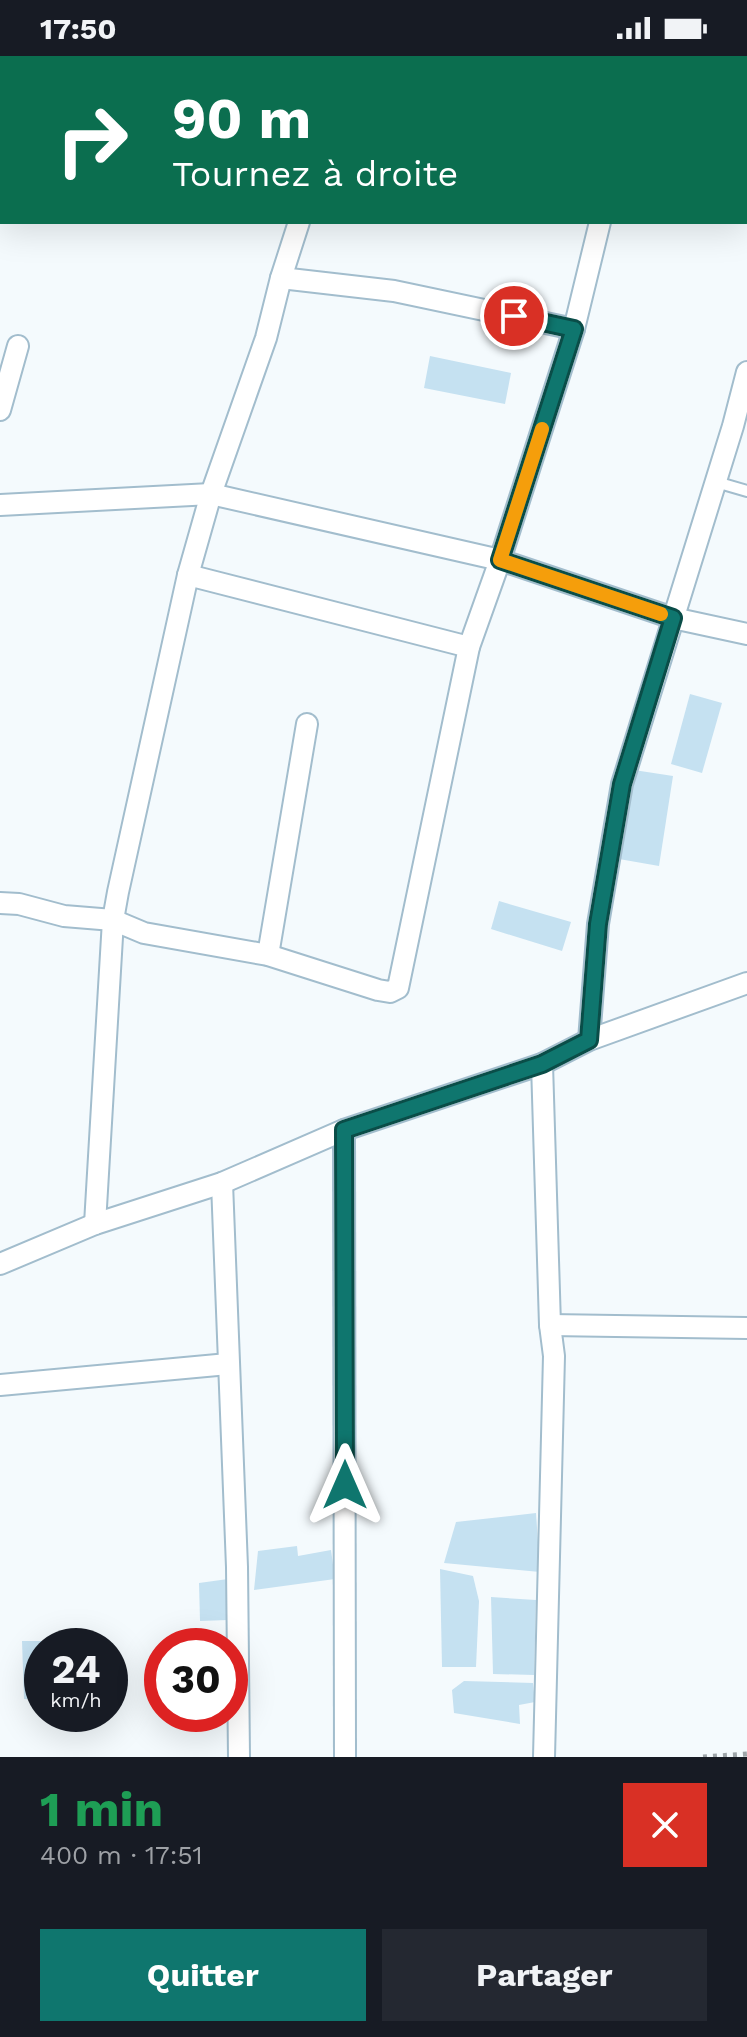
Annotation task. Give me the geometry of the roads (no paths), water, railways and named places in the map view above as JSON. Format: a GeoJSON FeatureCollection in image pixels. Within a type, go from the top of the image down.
{"type":"FeatureCollection","features":[{"type":"Feature","properties":{"kind":"street"},"geometry":{"type":"LineString","coordinates":[[95,1224],[113,920],[188,575],[211,494],[266,338],[298,224]]}},
{"type":"Feature","properties":{"kind":"street"},"geometry":{"type":"LineString","coordinates":[[0,903],[19,904],[64,916],[113,920],[144,933],[268,955],[378,990],[390,992],[398,988],[469,647],[574,329],[600,224]]}},
{"type":"Feature","properties":{"kind":"street"},"geometry":{"type":"LineString","coordinates":[[281,278],[394,291],[574,329]]}},
{"type":"Feature","properties":{"kind":"street"},"geometry":{"type":"LineString","coordinates":[[0,410],[18,346]]}},
{"type":"Feature","properties":{"kind":"street"},"geometry":{"type":"LineString","coordinates":[[589,1040],[598,924],[622,784],[716,482],[740,425],[747,372]]}},
{"type":"Feature","properties":{"kind":"street"},"geometry":{"type":"LineString","coordinates":[[0,505],[211,494],[500,560],[673,618],[747,634]]}},
{"type":"Feature","properties":{"kind":"street"},"geometry":{"type":"LineString","coordinates":[[188,575],[469,647]]}},
{"type":"Feature","properties":{"kind":"street"},"geometry":{"type":"LineString","coordinates":[[268,955],[307,724]]}},
{"type":"Feature","properties":{"kind":"street"},"geometry":{"type":"LineString","coordinates":[[0,1264],[95,1224],[222,1183],[344,1130],[542,1064],[589,1040],[747,983]]}},
{"type":"Feature","properties":{"kind":"street"},"geometry":{"type":"LineString","coordinates":[[542,1064],[550,1325],[554,1356],[544,1757]]}},
{"type":"Feature","properties":{"kind":"street"},"geometry":{"type":"LineString","coordinates":[[344,1130],[345,1757]]}},
{"type":"Feature","properties":{"kind":"street"},"geometry":{"type":"LineString","coordinates":[[222,1183],[237,1567],[239,1757]]}},
{"type":"Feature","properties":{"kind":"street"},"geometry":{"type":"LineString","coordinates":[[550,1325],[747,1328]]}},
{"type":"Feature","properties":{"kind":"street"},"geometry":{"type":"LineString","coordinates":[[0,1385],[228,1364]]}},
{"type":"Feature","properties":{"kind":"lane"},"geometry":{"type":"LineString","coordinates":[[716,482],[747,491]]}}]}
